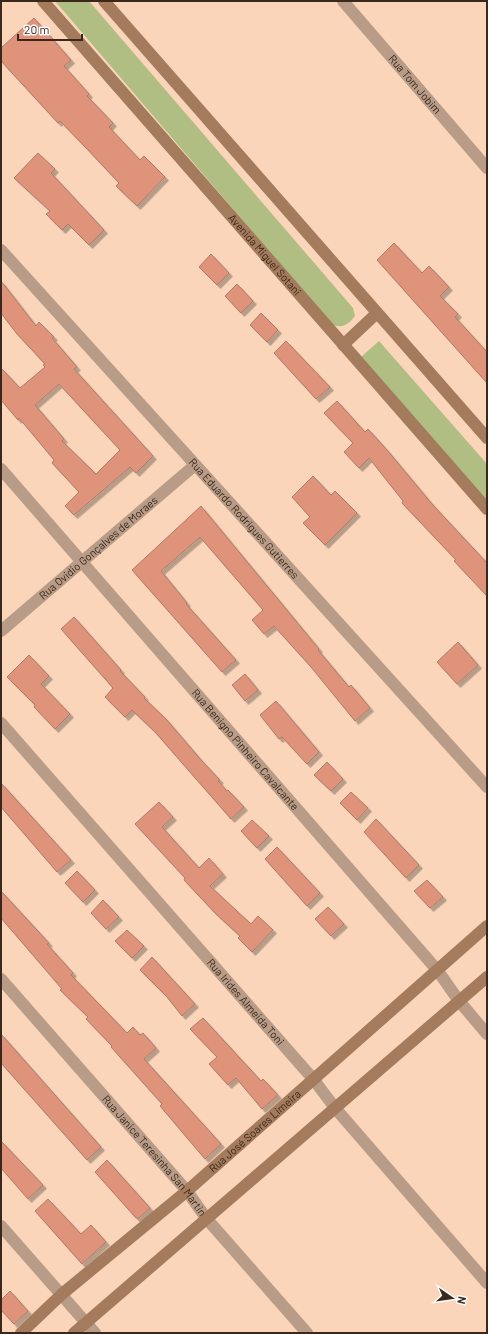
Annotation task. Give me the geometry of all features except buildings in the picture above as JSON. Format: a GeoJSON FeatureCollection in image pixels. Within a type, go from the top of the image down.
{"type":"FeatureCollection","features":[{"type":"Feature","properties":{"kind":"street","name":"Avenida Miguel Sotani"},"geometry":{"type":"LineString","coordinates":[[43,1],[487,509]]}},
{"type":"Feature","properties":{"kind":"street"},"geometry":{"type":"LineString","coordinates":[[104,1],[487,438]]}},
{"type":"Feature","properties":{"kind":"street","name":"Rua Tom Jobim"},"geometry":{"type":"LineString","coordinates":[[343,1],[487,168]]}},
{"type":"Feature","properties":{"kind":"street","name":"Rua Eduardo Rodrigues Gutierres"},"geometry":{"type":"LineString","coordinates":[[1,250],[487,787]]}},
{"type":"Feature","properties":{"kind":"street"},"geometry":{"type":"LineString","coordinates":[[343,345],[378,314]]}},
{"type":"Feature","properties":{"kind":"street","name":"Rua Ovidio Gonçalves de Moraes"},"geometry":{"type":"LineString","coordinates":[[1,631],[195,465]]}},
{"type":"Feature","properties":{"kind":"street","name":"Rua Benigno Pinheiro Cavalcante"},"geometry":{"type":"LineString","coordinates":[[1,468],[81,562],[438,971],[459,1001],[487,1034]]}},
{"type":"Feature","properties":{"kind":"street","name":"Rua Irides Almeida Toni"},"geometry":{"type":"LineString","coordinates":[[1,723],[314,1080],[335,1108],[487,1283]]}},
{"type":"Feature","properties":{"kind":"street","name":"Rua José Soares Limeira"},"geometry":{"type":"LineString","coordinates":[[20,1333],[62,1294],[187,1191],[438,971],[487,926]]}},
{"type":"Feature","properties":{"kind":"street"},"geometry":{"type":"LineString","coordinates":[[74,1333],[487,977]]}},
{"type":"Feature","properties":{"kind":"street","name":"Rua Janice Teresinha San Martin"},"geometry":{"type":"LineString","coordinates":[[1,979],[187,1191],[206,1218],[307,1333]]}},
{"type":"Feature","properties":{"kind":"street"},"geometry":{"type":"LineString","coordinates":[[1,1226],[95,1333]]}},
{"type":"Feature","properties":{"kind":"green space"},"geometry":{"type":"Polygon","coordinates":[[[55,1],[89,1],[353,308],[355,316],[350,322],[342,326],[332,325],[55,1]]]}},
{"type":"Feature","properties":{"kind":"green space"},"geometry":{"type":"Polygon","coordinates":[[[379,341],[487,464],[487,503],[361,357],[379,341]]]}}]}
